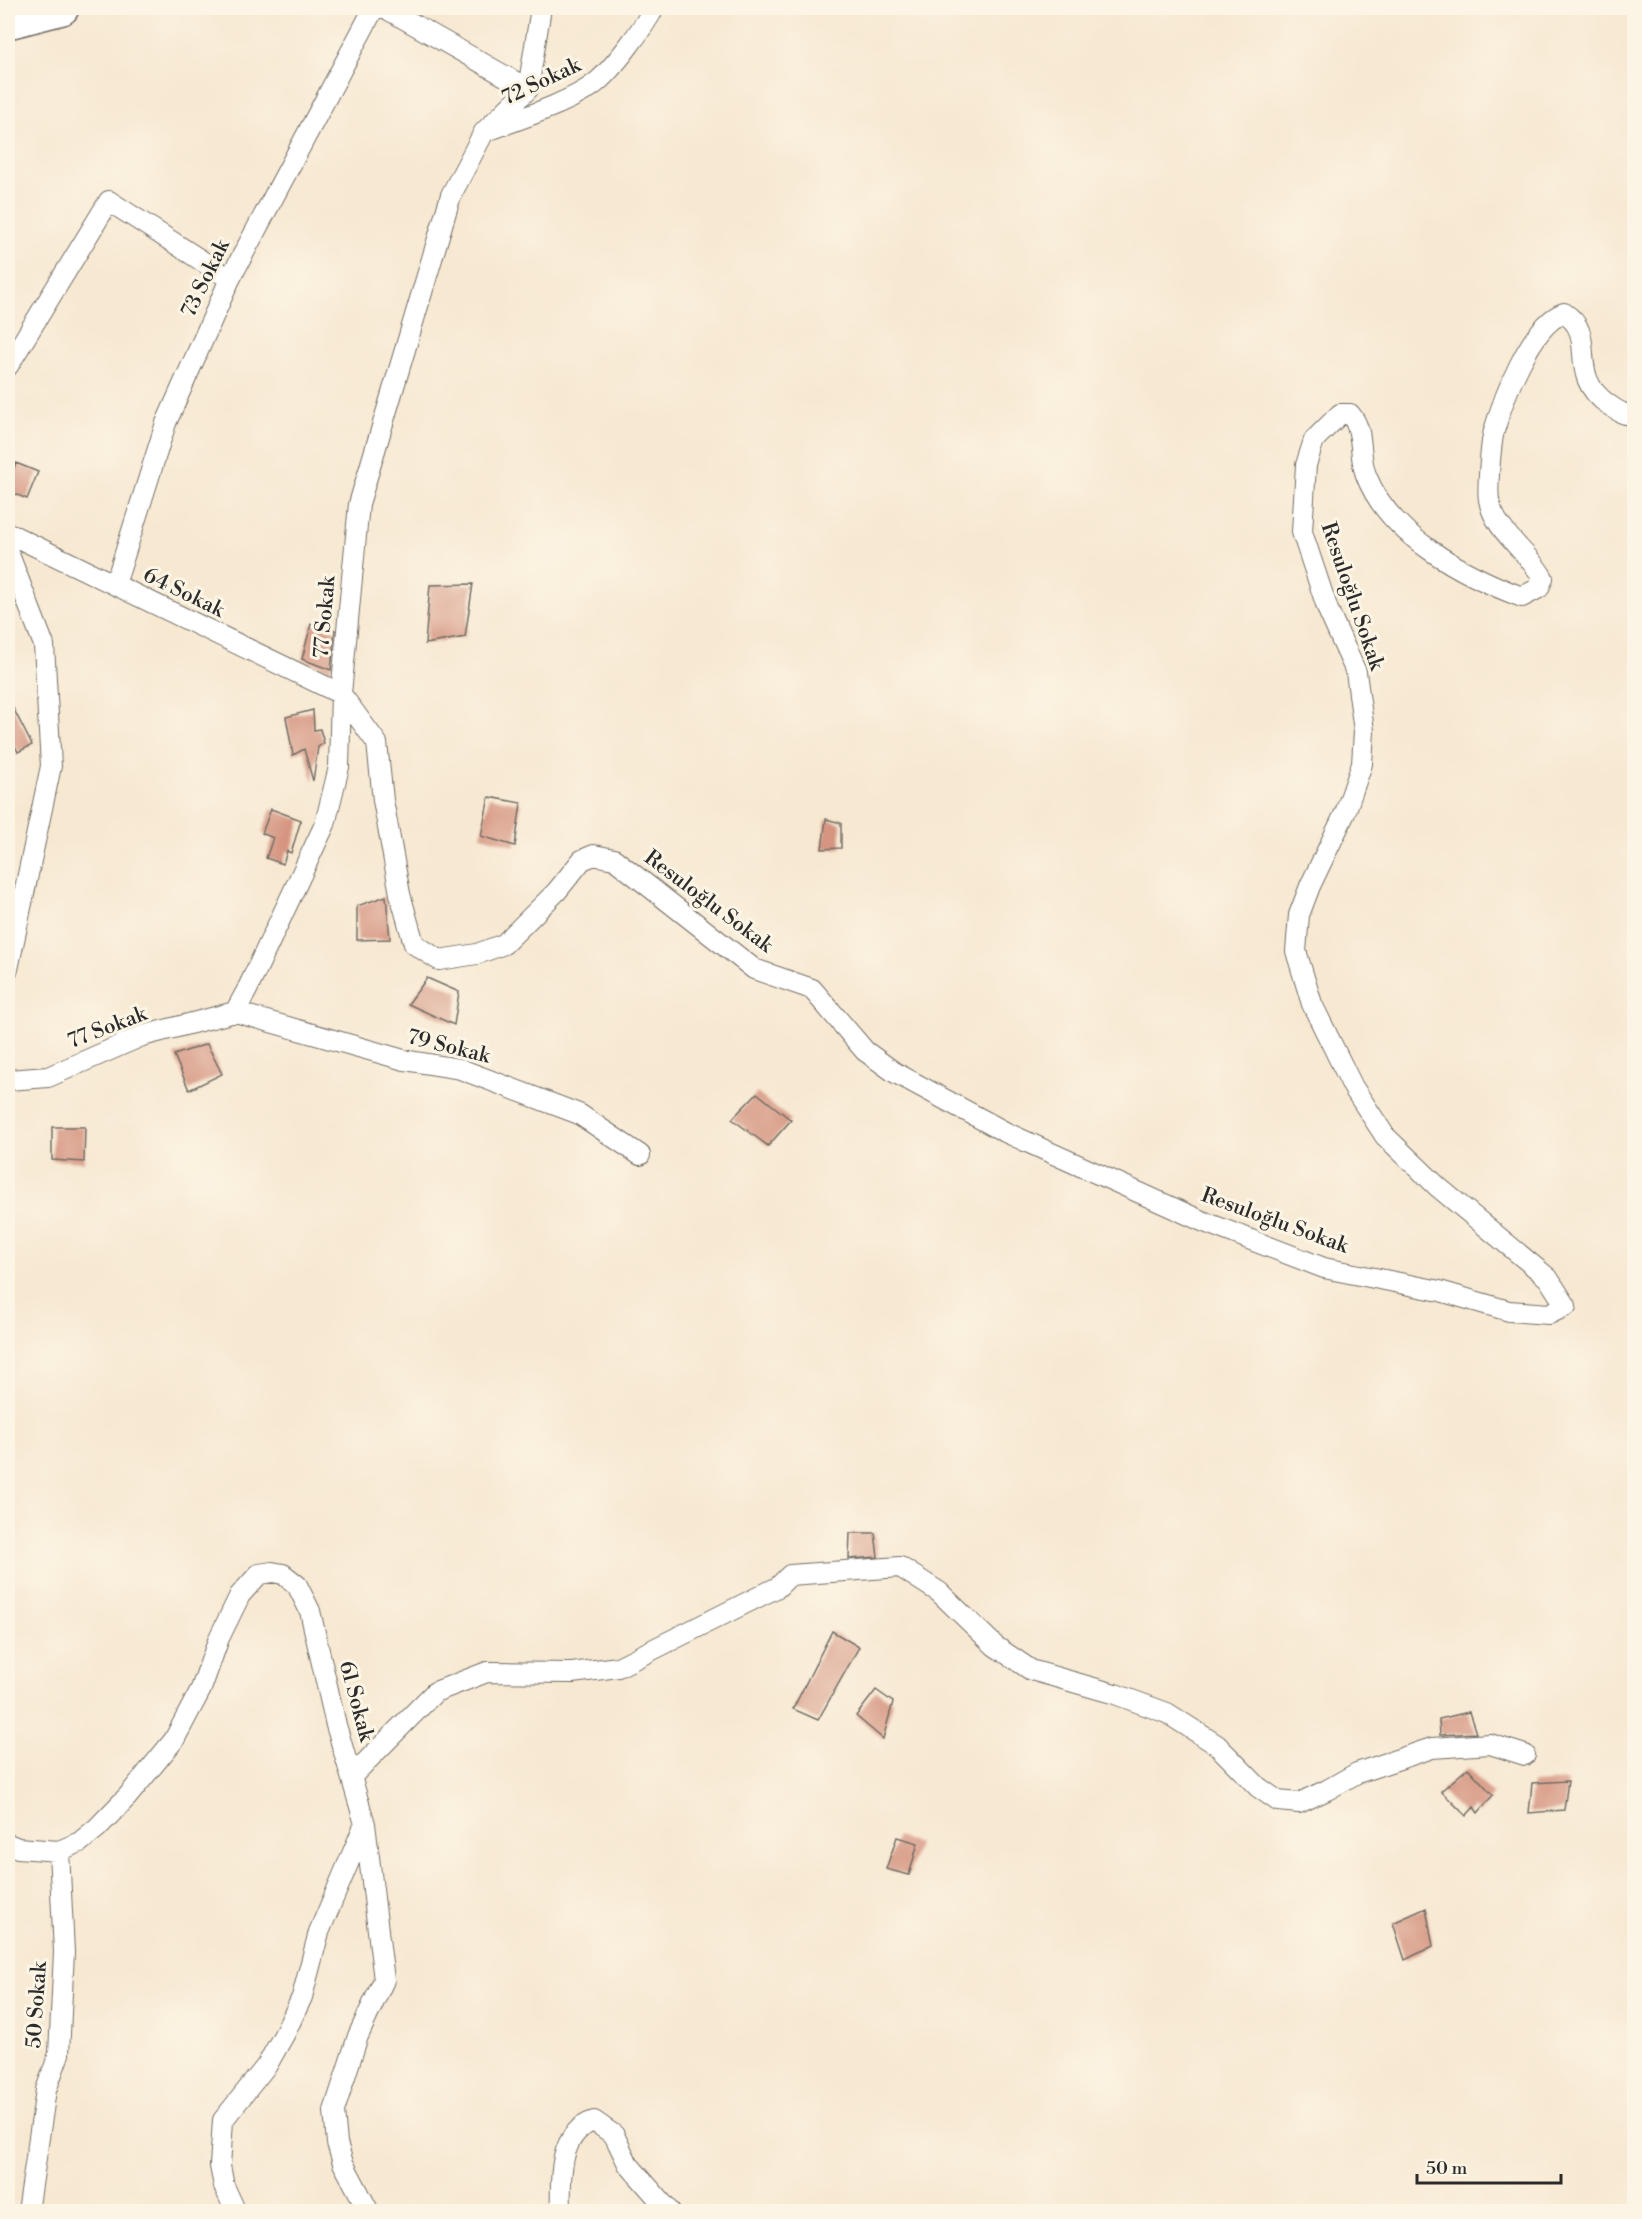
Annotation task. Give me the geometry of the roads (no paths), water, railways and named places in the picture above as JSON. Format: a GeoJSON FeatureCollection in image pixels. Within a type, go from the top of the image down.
{"type":"FeatureCollection","features":[{"type":"Feature","properties":{"kind":"highway"},"geometry":{"type":"LineString","coordinates":[[8,22],[62,8]]}},
{"type":"Feature","properties":{"kind":"street","name":"73 Sokak"},"geometry":{"type":"LineString","coordinates":[[115,585],[166,423],[230,279],[374,8]]}},
{"type":"Feature","properties":{"kind":"street"},"geometry":{"type":"LineString","coordinates":[[385,8],[528,89],[541,8]]}},
{"type":"Feature","properties":{"kind":"street","name":"72 Sokak"},"geometry":{"type":"LineString","coordinates":[[484,132],[545,110],[597,82],[648,20],[654,8]]}},
{"type":"Feature","properties":{"kind":"street","name":"77 Sokak"},"geometry":{"type":"LineString","coordinates":[[8,1080],[48,1077],[142,1036],[235,1012],[325,824],[339,767],[340,694],[358,504],[452,195],[484,132],[528,89]]}},
{"type":"Feature","properties":{"kind":"street"},"geometry":{"type":"LineString","coordinates":[[8,366],[109,201],[230,279]]}},
{"type":"Feature","properties":{"kind":"street","name":"Resuloğlu Sokak"},"geometry":{"type":"LineString","coordinates":[[340,694],[377,742],[383,800],[400,894],[414,944],[439,960],[477,954],[504,944],[557,891],[582,860],[594,855],[614,859],[754,969],[812,988],[865,1051],[894,1072],[1005,1132],[1202,1221],[1324,1268],[1440,1291],[1509,1311],[1549,1314],[1566,1306],[1548,1278],[1438,1187],[1385,1136],[1353,1087],[1312,1004],[1296,951],[1299,915],[1310,886],[1345,813],[1362,764],[1364,731],[1356,672],[1328,610],[1302,532],[1306,465],[1314,440],[1340,414],[1350,414],[1358,423],[1366,475],[1389,517],[1447,561],[1483,582],[1522,597],[1539,588],[1543,578],[1534,561],[1499,521],[1489,500],[1494,433],[1514,376],[1541,330],[1552,316],[1564,313],[1580,329],[1584,375],[1598,397],[1624,415],[1635,415]]}},
{"type":"Feature","properties":{"kind":"street","name":"64 Sokak"},"geometry":{"type":"LineString","coordinates":[[8,533],[340,694]]}},
{"type":"Feature","properties":{"kind":"street"},"geometry":{"type":"LineString","coordinates":[[8,552],[44,645],[51,766],[8,969]]}},
{"type":"Feature","properties":{"kind":"street","name":"79 Sokak"},"geometry":{"type":"LineString","coordinates":[[235,1012],[404,1060],[460,1069],[579,1114],[640,1155]]}},
{"type":"Feature","properties":{"kind":"street"},"geometry":{"type":"LineString","coordinates":[[352,1776],[435,1692],[487,1672],[572,1673],[618,1667],[778,1587],[790,1575],[900,1567],[939,1592],[995,1646],[1031,1670],[1115,1694],[1167,1713],[1217,1745],[1257,1787],[1278,1801],[1299,1803],[1327,1791],[1357,1773],[1431,1748],[1490,1744],[1525,1755]]}},
{"type":"Feature","properties":{"kind":"street","name":"61 Sokak"},"geometry":{"type":"LineString","coordinates":[[59,1851],[80,1842],[97,1828],[128,1796],[174,1740],[201,1689],[219,1638],[240,1595],[260,1574],[272,1572],[282,1574],[297,1586],[310,1611],[336,1725],[365,1824],[384,1980],[358,2036],[334,2111],[337,2143],[343,2163],[369,2211]]}},
{"type":"Feature","properties":{"kind":"street"},"geometry":{"type":"LineString","coordinates":[[236,2211],[224,2186],[220,2166],[223,2120],[267,2065],[285,2033],[302,1997],[319,1932],[365,1824]]}},
{"type":"Feature","properties":{"kind":"street"},"geometry":{"type":"LineString","coordinates":[[11,1849],[59,1851]]}},
{"type":"Feature","properties":{"kind":"street","name":"50 Sokak"},"geometry":{"type":"LineString","coordinates":[[28,2211],[46,2090],[59,2054],[64,1952],[59,1851]]}},
{"type":"Feature","properties":{"kind":"street"},"geometry":{"type":"LineString","coordinates":[[561,2211],[560,2187],[568,2144],[575,2133],[594,2121],[614,2135],[628,2164],[670,2211]]}}]}
